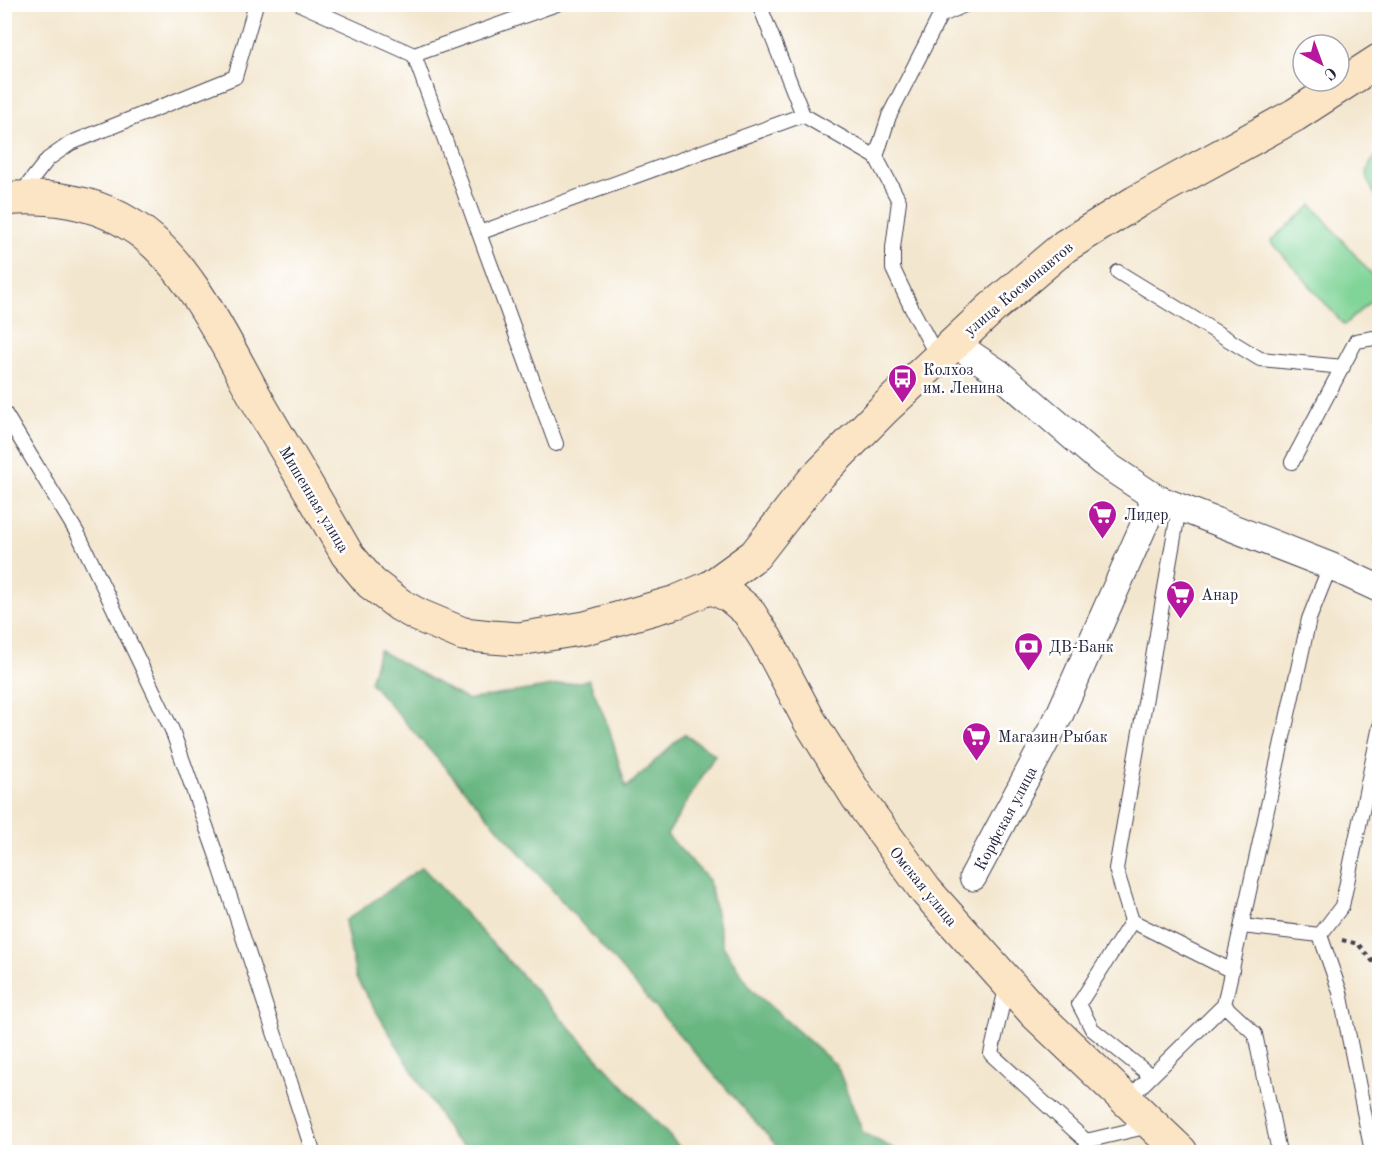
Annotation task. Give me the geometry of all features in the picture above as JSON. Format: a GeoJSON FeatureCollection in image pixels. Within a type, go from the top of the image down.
{"type":"FeatureCollection","features":[{"type":"Feature","properties":{"kind":"main road","name":"улица Космонавтов"},"geometry":{"type":"LineString","coordinates":[[711,587],[755,555],[831,462],[946,350],[1065,246],[1136,202],[1295,115],[1380,60]]}},
{"type":"Feature","properties":{"kind":"main road","name":"Мишенная улица"},"geometry":{"type":"LineString","coordinates":[[11,198],[61,199],[89,206],[110,213],[133,225],[153,241],[178,270],[207,312],[347,554],[371,583],[418,615],[464,633],[519,639],[595,625],[676,602],[711,587]]}},
{"type":"Feature","properties":{"kind":"main road","name":"Омская улица"},"geometry":{"type":"LineString","coordinates":[[711,587],[729,596],[747,611],[766,639],[809,720],[878,827],[926,891],[1035,1013],[1181,1152]]}},
{"type":"Feature","properties":{"kind":"street"},"geometry":{"type":"LineString","coordinates":[[946,350],[999,373],[1102,462],[1167,503],[1379,587]]}},
{"type":"Feature","properties":{"kind":"street","name":"Корфская улица"},"geometry":{"type":"LineString","coordinates":[[973,877],[1059,716],[1167,503]]}},
{"type":"Feature","properties":{"kind":"lane"},"geometry":{"type":"LineString","coordinates":[[11,198],[56,152],[70,143],[235,77],[256,4]]}},
{"type":"Feature","properties":{"kind":"lane"},"geometry":{"type":"LineString","coordinates":[[300,4],[414,55],[557,4]]}},
{"type":"Feature","properties":{"kind":"lane"},"geometry":{"type":"LineString","coordinates":[[759,4],[803,115],[876,157],[899,201],[893,248],[893,269],[912,309],[946,350]]}},
{"type":"Feature","properties":{"kind":"lane"},"geometry":{"type":"LineString","coordinates":[[876,157],[889,116],[940,16],[967,4]]}},
{"type":"Feature","properties":{"kind":"lane"},"geometry":{"type":"LineString","coordinates":[[414,55],[556,444]]}},
{"type":"Feature","properties":{"kind":"lane"},"geometry":{"type":"LineString","coordinates":[[479,233],[803,115]]}},
{"type":"Feature","properties":{"kind":"lane"},"geometry":{"type":"LineString","coordinates":[[1118,272],[1260,358],[1342,367]]}},
{"type":"Feature","properties":{"kind":"lane"},"geometry":{"type":"LineString","coordinates":[[1292,462],[1356,341],[1380,337]]}},
{"type":"Feature","properties":{"kind":"lane"},"geometry":{"type":"LineString","coordinates":[[4,412],[79,536],[172,730],[217,857],[313,1152]]}},
{"type":"Feature","properties":{"kind":"lane"},"geometry":{"type":"LineString","coordinates":[[1167,503],[1116,869],[1132,921],[1232,971]]}},
{"type":"Feature","properties":{"kind":"lane"},"geometry":{"type":"LineString","coordinates":[[1127,1101],[1224,1005],[1309,619],[1330,566]]}},
{"type":"Feature","properties":{"kind":"lane"},"geometry":{"type":"LineString","coordinates":[[1320,935],[1342,906],[1380,726]]}},
{"type":"Feature","properties":{"kind":"lane"},"geometry":{"type":"LineString","coordinates":[[1132,921],[1079,1004],[1092,1029],[1151,1076]]}},
{"type":"Feature","properties":{"kind":"lane"},"geometry":{"type":"LineString","coordinates":[[1242,926],[1320,935]]}},
{"type":"Feature","properties":{"kind":"lane"},"geometry":{"type":"LineString","coordinates":[[1320,935],[1340,992],[1371,1152]]}},
{"type":"Feature","properties":{"kind":"lane"},"geometry":{"type":"LineString","coordinates":[[1007,982],[991,1054],[1086,1141],[1154,1125]]}},
{"type":"Feature","properties":{"kind":"lane"},"geometry":{"type":"LineString","coordinates":[[1224,1005],[1255,1034],[1279,1152]]}},
{"type":"Feature","properties":{"kind":"path"},"geometry":{"type":"LineString","coordinates":[[1358,944],[1380,970]]}},
{"type":"Feature","properties":{"kind":"green space"},"geometry":{"type":"Polygon","coordinates":[[[1379,154],[1379,200],[1371,188],[1367,171],[1369,165],[1379,154]]]}},
{"type":"Feature","properties":{"kind":"green space"},"geometry":{"type":"Polygon","coordinates":[[[1312,205],[1379,283],[1379,294],[1344,325],[1271,241],[1312,205]]]}},
{"type":"Feature","properties":{"kind":"green space"},"geometry":{"type":"Polygon","coordinates":[[[379,650],[467,700],[589,680],[609,728],[626,788],[684,734],[715,755],[667,835],[709,880],[723,946],[752,990],[837,1066],[863,1133],[900,1152],[782,1152],[370,682],[379,650]]]}},
{"type":"Feature","properties":{"kind":"green space"},"geometry":{"type":"Polygon","coordinates":[[[422,867],[684,1152],[474,1152],[453,1138],[356,978],[345,921],[422,867]]]}},
{"type":"Feature","properties":{"kind":"place","name":"Колхоз им. Ленина"},"geometry":{"type":"Point","coordinates":[902,404]}},
{"type":"Feature","properties":{"kind":"place","name":"Лидер"},"geometry":{"type":"Point","coordinates":[1103,540]}},
{"type":"Feature","properties":{"kind":"place","name":"Анар"},"geometry":{"type":"Point","coordinates":[1180,620]}},
{"type":"Feature","properties":{"kind":"place","name":"ДВ-Банк"},"geometry":{"type":"Point","coordinates":[1028,672]}},
{"type":"Feature","properties":{"kind":"place","name":"Магазин Рыбак"},"geometry":{"type":"Point","coordinates":[977,762]}}]}
